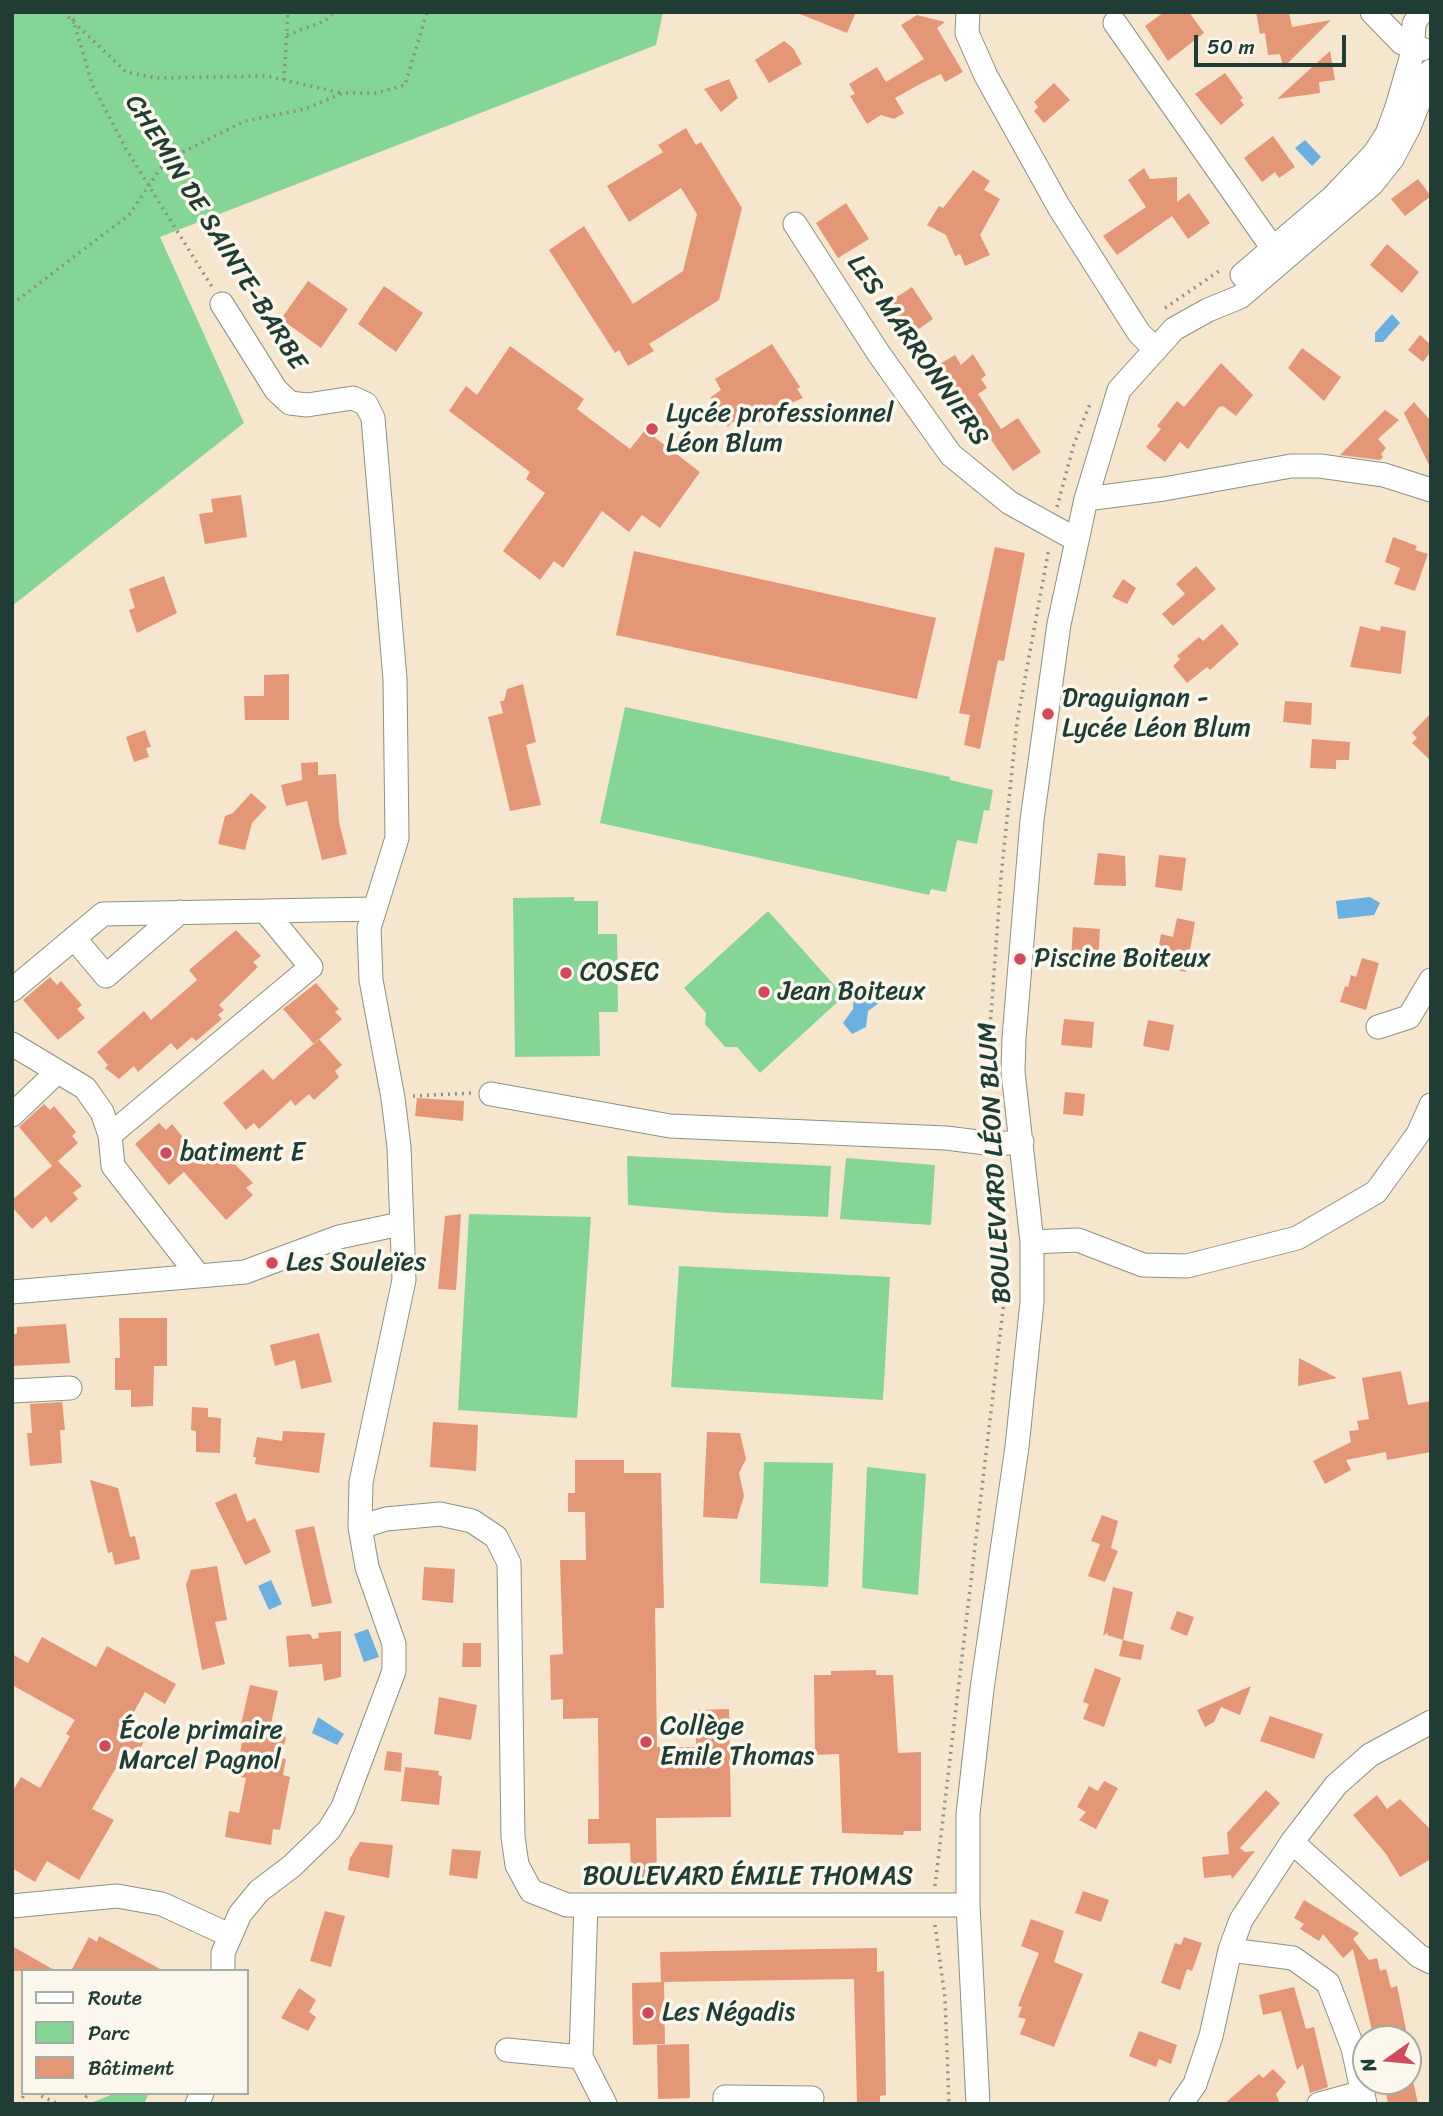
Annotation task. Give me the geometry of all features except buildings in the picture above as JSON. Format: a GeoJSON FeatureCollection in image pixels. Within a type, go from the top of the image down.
{"type":"FeatureCollection","features":[{"type":"Feature","properties":{"kind":"street"},"geometry":{"type":"LineString","coordinates":[[968,12],[967,33],[986,76],[1059,207],[1139,333],[1154,348]]}},
{"type":"Feature","properties":{"kind":"street"},"geometry":{"type":"LineString","coordinates":[[1372,12],[1402,43],[1420,39]]}},
{"type":"Feature","properties":{"kind":"street"},"geometry":{"type":"LineString","coordinates":[[1115,23],[1278,256]]}},
{"type":"Feature","properties":{"kind":"street","name":"BOULEVARD LÉON BLUM"},"geometry":{"type":"LineString","coordinates":[[978,2104],[968,1905],[968,1814],[1025,1376],[1032,1302],[1032,1242],[1013,1072],[1014,1038],[1032,820],[1059,624],[1086,499],[1119,390],[1154,348],[1174,329],[1208,310],[1240,297],[1374,154],[1387,134],[1420,39]]}},
{"type":"Feature","properties":{"kind":"street","name":"BOULEVARD LÉON BLUM"},"geometry":{"type":"LineString","coordinates":[[1278,256],[1372,184],[1392,159],[1431,71]]}},
{"type":"Feature","properties":{"kind":"street","name":"LES MARRONNIERS"},"geometry":{"type":"LineString","coordinates":[[795,225],[879,354],[951,455],[1010,503],[1077,540]]}},
{"type":"Feature","properties":{"kind":"street","name":"CHEMIN DE SAINTE-BARBE"},"geometry":{"type":"LineString","coordinates":[[222,303],[276,390],[289,403],[307,405],[353,398],[366,404],[373,418],[395,679],[397,838],[369,928],[371,980],[393,1098],[399,1147],[404,1280],[396,1328],[363,1470],[360,1527],[367,1567],[394,1644],[394,1671],[362,1760],[336,1819],[329,1830],[292,1866],[259,1891],[240,1913],[223,1953],[223,1969]]}},
{"type":"Feature","properties":{"kind":"street"},"geometry":{"type":"LineString","coordinates":[[1086,499],[1164,489],[1291,467],[1320,466],[1384,475],[1431,490]]}},
{"type":"Feature","properties":{"kind":"street"},"geometry":{"type":"LineString","coordinates":[[12,990],[103,914],[374,909]]}},
{"type":"Feature","properties":{"kind":"street"},"geometry":{"type":"LineString","coordinates":[[110,1135],[311,967],[265,911]]}},
{"type":"Feature","properties":{"kind":"street"},"geometry":{"type":"LineString","coordinates":[[74,938],[106,976],[180,912]]}},
{"type":"Feature","properties":{"kind":"street"},"geometry":{"type":"LineString","coordinates":[[1378,1027],[1409,1017],[1431,980]]}},
{"type":"Feature","properties":{"kind":"street"},"geometry":{"type":"LineString","coordinates":[[12,1044],[85,1088],[102,1112],[110,1135],[113,1166],[198,1275]]}},
{"type":"Feature","properties":{"kind":"street"},"geometry":{"type":"LineString","coordinates":[[12,1115],[57,1072]]}},
{"type":"Feature","properties":{"kind":"street"},"geometry":{"type":"LineString","coordinates":[[491,1094],[670,1125],[946,1138],[994,1144],[1022,1142]]}},
{"type":"Feature","properties":{"kind":"street"},"geometry":{"type":"LineString","coordinates":[[1032,1242],[1077,1240],[1143,1265],[1187,1266],[1297,1238],[1376,1192],[1418,1134],[1431,1105]]}},
{"type":"Feature","properties":{"kind":"street"},"geometry":{"type":"LineString","coordinates":[[12,1292],[246,1272],[339,1237],[400,1224]]}},
{"type":"Feature","properties":{"kind":"street"},"geometry":{"type":"LineString","coordinates":[[12,1391],[69,1388]]}},
{"type":"Feature","properties":{"kind":"street","name":"BOULEVARD ÉMILE THOMAS"},"geometry":{"type":"LineString","coordinates":[[360,1527],[386,1518],[440,1514],[472,1521],[496,1537],[509,1563],[513,1837],[517,1865],[531,1891],[567,1905],[968,1905]]}},
{"type":"Feature","properties":{"kind":"street"},"geometry":{"type":"LineString","coordinates":[[1181,2104],[1195,2084],[1207,2048],[1230,1950],[1241,1920],[1292,1842],[1336,1785],[1370,1755],[1431,1722]]}},
{"type":"Feature","properties":{"kind":"street"},"geometry":{"type":"LineString","coordinates":[[1292,1842],[1419,1956],[1431,1962]]}},
{"type":"Feature","properties":{"kind":"street"},"geometry":{"type":"LineString","coordinates":[[12,1906],[117,1896],[162,1904],[229,1935]]}},
{"type":"Feature","properties":{"kind":"street"},"geometry":{"type":"LineString","coordinates":[[586,1905],[581,2057],[605,2104]]}},
{"type":"Feature","properties":{"kind":"street"},"geometry":{"type":"LineString","coordinates":[[1230,1950],[1293,1958],[1328,1983],[1353,2048],[1364,2098],[1319,2104]]}},
{"type":"Feature","properties":{"kind":"street"},"geometry":{"type":"LineString","coordinates":[[507,2050],[581,2057]]}},
{"type":"Feature","properties":{"kind":"street"},"geometry":{"type":"LineString","coordinates":[[725,2104],[725,2097],[812,2098]]}},
{"type":"Feature","properties":{"kind":"path"},"geometry":{"type":"LineString","coordinates":[[63,12],[126,72],[156,79],[267,76],[343,93],[377,93],[405,85],[427,12]]}},
{"type":"Feature","properties":{"kind":"path","name":"CHEMIN DE SAINTE-BARBE"},"geometry":{"type":"LineString","coordinates":[[71,12],[92,84],[149,185],[222,303]]}},
{"type":"Feature","properties":{"kind":"path"},"geometry":{"type":"LineString","coordinates":[[284,80],[288,12]]}},
{"type":"Feature","properties":{"kind":"path"},"geometry":{"type":"LineString","coordinates":[[287,35],[325,21],[335,12]]}},
{"type":"Feature","properties":{"kind":"path"},"geometry":{"type":"LineString","coordinates":[[12,304],[129,215],[160,169],[181,153],[245,121],[305,109],[343,93]]}},
{"type":"Feature","properties":{"kind":"path"},"geometry":{"type":"LineString","coordinates":[[393,1098],[450,1092],[491,1094]]}},
{"type":"Feature","properties":{"kind":"path"},"geometry":{"type":"LineString","coordinates":[[934,1894],[1006,1284],[1005,1227],[995,1154]]}},
{"type":"Feature","properties":{"kind":"path"},"geometry":{"type":"LineString","coordinates":[[934,1915],[945,1998],[949,2104]]}},
{"type":"Feature","properties":{"kind":"path"},"geometry":{"type":"LineString","coordinates":[[39,2095],[58,2104]]}},
{"type":"Feature","properties":{"kind":"green space"},"geometry":{"type":"Polygon","coordinates":[[[12,12],[663,12],[656,45],[160,237],[244,423],[12,606],[12,12]]]}},
{"type":"Feature","properties":{"kind":"green space"},"geometry":{"type":"Polygon","coordinates":[[[625,707],[950,777],[950,780],[993,790],[989,811],[984,810],[977,844],[957,840],[946,892],[931,889],[929,895],[600,823],[625,707]]]}},
{"type":"Feature","properties":{"kind":"green space","name":"COSEC"},"geometry":{"type":"Polygon","coordinates":[[[574,897],[574,901],[598,901],[598,934],[617,934],[618,1012],[599,1012],[600,1056],[515,1057],[513,898],[574,897]]]}},
{"type":"Feature","properties":{"kind":"green space","name":"Jean Boiteux"},"geometry":{"type":"Polygon","coordinates":[[[768,911],[844,996],[760,1073],[737,1047],[725,1047],[705,1024],[706,1013],[684,988],[768,911]]]}},
{"type":"Feature","properties":{"kind":"green space"},"geometry":{"type":"Polygon","coordinates":[[[627,1156],[831,1166],[828,1217],[726,1213],[628,1205],[627,1156]]]}},
{"type":"Feature","properties":{"kind":"green space"},"geometry":{"type":"Polygon","coordinates":[[[846,1158],[935,1165],[931,1225],[840,1219],[846,1158]]]}},
{"type":"Feature","properties":{"kind":"green space"},"geometry":{"type":"Polygon","coordinates":[[[469,1214],[591,1217],[577,1418],[458,1410],[469,1214]]]}},
{"type":"Feature","properties":{"kind":"green space"},"geometry":{"type":"Polygon","coordinates":[[[679,1266],[890,1277],[883,1400],[671,1387],[679,1266]]]}},
{"type":"Feature","properties":{"kind":"green space"},"geometry":{"type":"Polygon","coordinates":[[[764,1462],[833,1463],[828,1587],[760,1583],[764,1462]]]}},
{"type":"Feature","properties":{"kind":"green space"},"geometry":{"type":"Polygon","coordinates":[[[867,1467],[926,1474],[918,1595],[862,1588],[867,1467]]]}},
{"type":"Feature","properties":{"kind":"green space"},"geometry":{"type":"Polygon","coordinates":[[[111,2095],[148,2095],[144,2104],[88,2104],[111,2095]]]}},
{"type":"Feature","properties":{"kind":"water"},"geometry":{"type":"Polygon","coordinates":[[[1305,140],[1321,157],[1312,166],[1295,148],[1305,140]]]}},
{"type":"Feature","properties":{"kind":"water"},"geometry":{"type":"Polygon","coordinates":[[[1392,314],[1400,323],[1383,342],[1375,342],[1375,333],[1392,314]]]}},
{"type":"Feature","properties":{"kind":"water"},"geometry":{"type":"Polygon","coordinates":[[[1370,897],[1380,903],[1374,915],[1338,919],[1336,901],[1370,897]]]}},
{"type":"Feature","properties":{"kind":"water"},"geometry":{"type":"Polygon","coordinates":[[[869,988],[879,1003],[868,1011],[866,1027],[852,1034],[843,1023],[853,1009],[854,992],[869,988]]]}},
{"type":"Feature","properties":{"kind":"water"},"geometry":{"type":"Polygon","coordinates":[[[271,1580],[282,1604],[269,1610],[258,1586],[271,1580]]]}},
{"type":"Feature","properties":{"kind":"water"},"geometry":{"type":"Polygon","coordinates":[[[368,1629],[379,1657],[364,1662],[354,1634],[368,1629]]]}},
{"type":"Feature","properties":{"kind":"water"},"geometry":{"type":"Polygon","coordinates":[[[318,1717],[344,1734],[337,1745],[312,1733],[318,1717]]]}},
{"type":"Feature","properties":{"kind":"place","name":"Lycée professionnel Léon Blum"},"geometry":{"type":"Point","coordinates":[652,429]}},
{"type":"Feature","properties":{"kind":"place","name":"Draguignan - Lycée Léon Blum"},"geometry":{"type":"Point","coordinates":[1048,714]}},
{"type":"Feature","properties":{"kind":"place","name":"Piscine Boiteux"},"geometry":{"type":"Point","coordinates":[1020,959]}},
{"type":"Feature","properties":{"kind":"place","name":"COSEC"},"geometry":{"type":"Point","coordinates":[566,973]}},
{"type":"Feature","properties":{"kind":"place","name":"Jean Boiteux"},"geometry":{"type":"Point","coordinates":[764,992]}},
{"type":"Feature","properties":{"kind":"place","name":"batiment E"},"geometry":{"type":"Point","coordinates":[166,1153]}},
{"type":"Feature","properties":{"kind":"place","name":"Les Souleïes"},"geometry":{"type":"Point","coordinates":[272,1263]}},
{"type":"Feature","properties":{"kind":"place","name":"Collège Emile Thomas"},"geometry":{"type":"Point","coordinates":[646,1742]}},
{"type":"Feature","properties":{"kind":"place","name":"École primaire Marcel Pagnol"},"geometry":{"type":"Point","coordinates":[105,1746]}},
{"type":"Feature","properties":{"kind":"place","name":"Les Négadis"},"geometry":{"type":"Point","coordinates":[648,2013]}}]}
